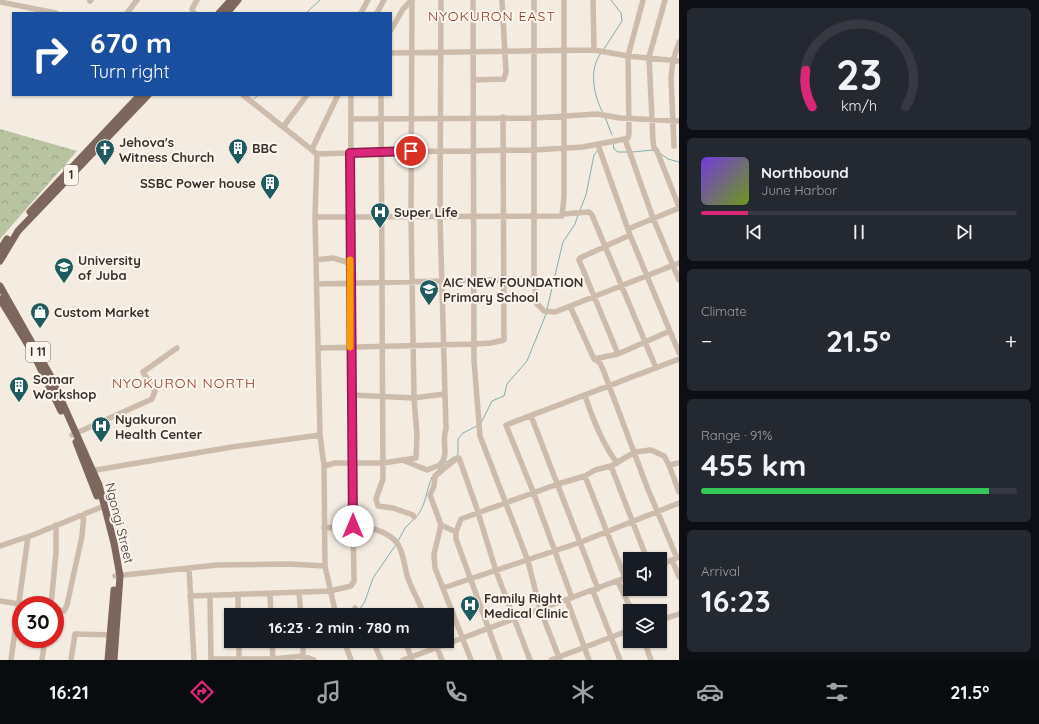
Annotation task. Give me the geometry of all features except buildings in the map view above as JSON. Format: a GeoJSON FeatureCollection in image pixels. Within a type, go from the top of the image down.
{"type":"FeatureCollection","features":[{"type":"Feature","properties":{"kind":"main road"},"geometry":{"type":"LineString","coordinates":[[220,12],[232,0]]}},
{"type":"Feature","properties":{"kind":"main road"},"geometry":{"type":"LineString","coordinates":[[228,12],[238,0]]}},
{"type":"Feature","properties":{"kind":"main road","name":"1"},"geometry":{"type":"LineString","coordinates":[[0,250],[23,220],[139,96]]}},
{"type":"Feature","properties":{"kind":"main road","name":"1"},"geometry":{"type":"LineString","coordinates":[[0,261],[18,231],[147,96]]}},
{"type":"Feature","properties":{"kind":"main road","name":"I 11"},"geometry":{"type":"LineString","coordinates":[[0,286],[46,367],[70,422]]}},
{"type":"Feature","properties":{"kind":"main road","name":"I 11"},"geometry":{"type":"LineString","coordinates":[[0,299],[32,351],[70,422]]}},
{"type":"Feature","properties":{"kind":"main road","name":"Ngongi Street"},"geometry":{"type":"LineString","coordinates":[[70,422],[90,471],[102,507],[118,576],[114,634],[114,660]]}},
{"type":"Feature","properties":{"kind":"main road","name":"Ngongi Street"},"geometry":{"type":"LineString","coordinates":[[108,660],[114,634]]}},
{"type":"Feature","properties":{"kind":"street"},"geometry":{"type":"LineString","coordinates":[[128,12],[137,0]]}},
{"type":"Feature","properties":{"kind":"street"},"geometry":{"type":"LineString","coordinates":[[194,12],[192,9],[197,0]]}},
{"type":"Feature","properties":{"kind":"street"},"geometry":{"type":"LineString","coordinates":[[362,12],[368,0]]}},
{"type":"Feature","properties":{"kind":"street"},"geometry":{"type":"LineString","coordinates":[[378,12],[384,0]]}},
{"type":"Feature","properties":{"kind":"street"},"geometry":{"type":"LineString","coordinates":[[392,28],[403,9],[412,0]]}},
{"type":"Feature","properties":{"kind":"street"},"geometry":{"type":"LineString","coordinates":[[324,466],[335,463],[382,463],[405,461],[414,459],[417,455],[414,398],[411,216],[412,0]]}},
{"type":"Feature","properties":{"kind":"street"},"geometry":{"type":"LineString","coordinates":[[405,461],[427,470],[435,468],[444,462],[444,434],[446,429],[440,217],[441,0]]}},
{"type":"Feature","properties":{"kind":"street"},"geometry":{"type":"LineString","coordinates":[[473,0],[474,52],[472,150],[474,344],[480,436],[528,561],[540,609],[559,659]]}},
{"type":"Feature","properties":{"kind":"street"},"geometry":{"type":"LineString","coordinates":[[473,80],[503,80],[506,72],[502,0]]}},
{"type":"Feature","properties":{"kind":"street"},"geometry":{"type":"LineString","coordinates":[[534,0],[534,279],[537,304],[540,309],[547,312],[555,312],[647,274],[676,264]]}},
{"type":"Feature","properties":{"kind":"street"},"geometry":{"type":"LineString","coordinates":[[563,214],[564,0]]}},
{"type":"Feature","properties":{"kind":"street"},"geometry":{"type":"LineString","coordinates":[[593,0],[594,50]]}},
{"type":"Feature","properties":{"kind":"street"},"geometry":{"type":"LineString","coordinates":[[244,96],[317,154],[440,150],[534,150],[598,145],[625,139],[629,135],[628,56],[643,0]]}},
{"type":"Feature","properties":{"kind":"street"},"geometry":{"type":"LineString","coordinates":[[628,228],[679,207],[657,151],[654,148],[651,119],[649,57],[665,0]]}},
{"type":"Feature","properties":{"kind":"street"},"geometry":{"type":"LineString","coordinates":[[0,2],[51,12]]}},
{"type":"Feature","properties":{"kind":"street"},"geometry":{"type":"LineString","coordinates":[[674,146],[676,121],[672,60],[679,42]]}},
{"type":"Feature","properties":{"kind":"street"},"geometry":{"type":"LineString","coordinates":[[392,53],[411,54],[594,50],[628,56],[679,61]]}},
{"type":"Feature","properties":{"kind":"street"},"geometry":{"type":"LineString","coordinates":[[283,127],[306,96]]}},
{"type":"Feature","properties":{"kind":"street"},"geometry":{"type":"LineString","coordinates":[[312,149],[338,96]]}},
{"type":"Feature","properties":{"kind":"street"},"geometry":{"type":"LineString","coordinates":[[190,596],[238,596],[330,591],[351,586],[354,581],[350,346],[351,96]]}},
{"type":"Feature","properties":{"kind":"street"},"geometry":{"type":"LineString","coordinates":[[381,96],[380,152],[384,396],[383,479],[376,499],[378,506],[400,510],[413,515],[414,517]]}},
{"type":"Feature","properties":{"kind":"street"},"geometry":{"type":"LineString","coordinates":[[351,119],[503,117],[564,118],[597,114],[629,119],[676,121]]}},
{"type":"Feature","properties":{"kind":"street"},"geometry":{"type":"LineString","coordinates":[[319,348],[474,344],[504,340],[503,117]]}},
{"type":"Feature","properties":{"kind":"street"},"geometry":{"type":"LineString","coordinates":[[625,139],[653,218],[676,264],[679,280]]}},
{"type":"Feature","properties":{"kind":"street"},"geometry":{"type":"LineString","coordinates":[[598,145],[630,235],[679,353]]}},
{"type":"Feature","properties":{"kind":"street"},"geometry":{"type":"LineString","coordinates":[[317,154],[315,217],[320,435],[324,466],[325,566],[334,608]]}},
{"type":"Feature","properties":{"kind":"street"},"geometry":{"type":"LineString","coordinates":[[315,217],[556,217],[563,214],[589,212],[606,247],[620,285],[656,368]]}},
{"type":"Feature","properties":{"kind":"street"},"geometry":{"type":"LineString","coordinates":[[618,354],[580,259],[630,235]]}},
{"type":"Feature","properties":{"kind":"street"},"geometry":{"type":"LineString","coordinates":[[316,260],[333,258],[350,263]]}},
{"type":"Feature","properties":{"kind":"street"},"geometry":{"type":"LineString","coordinates":[[317,284],[383,281],[534,279]]}},
{"type":"Feature","properties":{"kind":"street"},"geometry":{"type":"LineString","coordinates":[[570,306],[594,359],[600,363],[610,386],[656,512],[676,558],[679,577]]}},
{"type":"Feature","properties":{"kind":"street"},"geometry":{"type":"LineString","coordinates":[[594,359],[618,354],[670,331]]}},
{"type":"Feature","properties":{"kind":"street"},"geometry":{"type":"LineString","coordinates":[[74,434],[152,399],[155,391],[143,372],[177,348]]}},
{"type":"Feature","properties":{"kind":"street"},"geometry":{"type":"LineString","coordinates":[[589,660],[554,550],[534,494],[506,425],[679,359]]}},
{"type":"Feature","properties":{"kind":"street"},"geometry":{"type":"LineString","coordinates":[[352,395],[414,398],[444,394]]}},
{"type":"Feature","properties":{"kind":"street"},"geometry":{"type":"LineString","coordinates":[[585,396],[592,418],[614,465],[632,521],[644,552]]}},
{"type":"Feature","properties":{"kind":"street"},"geometry":{"type":"LineString","coordinates":[[531,416],[581,542],[595,590],[620,660]]}},
{"type":"Feature","properties":{"kind":"street"},"geometry":{"type":"LineString","coordinates":[[90,471],[232,447],[320,435]]}},
{"type":"Feature","properties":{"kind":"street"},"geometry":{"type":"LineString","coordinates":[[500,660],[459,549],[456,532],[461,519],[534,494],[558,484],[585,476],[595,470],[614,465],[634,453],[654,451],[664,456],[679,492]]}},
{"type":"Feature","properties":{"kind":"street"},"geometry":{"type":"LineString","coordinates":[[471,660],[434,562],[441,525],[430,495],[434,486],[435,476],[457,458],[459,458],[478,513],[496,572],[530,660]]}},
{"type":"Feature","properties":{"kind":"street"},"geometry":{"type":"LineString","coordinates":[[669,465],[679,463]]}},
{"type":"Feature","properties":{"kind":"street"},"geometry":{"type":"LineString","coordinates":[[585,476],[607,532],[623,566]]}},
{"type":"Feature","properties":{"kind":"street"},"geometry":{"type":"LineString","coordinates":[[443,588],[496,572],[554,550],[581,542],[679,503]]}},
{"type":"Feature","properties":{"kind":"street"},"geometry":{"type":"LineString","coordinates":[[0,546],[28,537],[102,507]]}},
{"type":"Feature","properties":{"kind":"street"},"geometry":{"type":"LineString","coordinates":[[64,611],[67,605],[82,536],[84,514]]}},
{"type":"Feature","properties":{"kind":"street"},"geometry":{"type":"LineString","coordinates":[[52,596],[56,553],[56,525]]}},
{"type":"Feature","properties":{"kind":"street"},"geometry":{"type":"LineString","coordinates":[[441,525],[456,532]]}},
{"type":"Feature","properties":{"kind":"street"},"geometry":{"type":"LineString","coordinates":[[324,528],[353,526],[366,529],[374,528],[384,532],[397,543],[409,581],[421,608]]}},
{"type":"Feature","properties":{"kind":"street"},"geometry":{"type":"LineString","coordinates":[[19,596],[28,537]]}},
{"type":"Feature","properties":{"kind":"street"},"geometry":{"type":"LineString","coordinates":[[118,576],[217,565],[289,564],[325,566]]}},
{"type":"Feature","properties":{"kind":"street"},"geometry":{"type":"LineString","coordinates":[[189,568],[194,660]]}},
{"type":"Feature","properties":{"kind":"street"},"geometry":{"type":"LineString","coordinates":[[454,641],[623,580]]}},
{"type":"Feature","properties":{"kind":"street"},"geometry":{"type":"LineString","coordinates":[[618,582],[629,604]]}},
{"type":"Feature","properties":{"kind":"street"},"geometry":{"type":"LineString","coordinates":[[299,592],[300,608]]}},
{"type":"Feature","properties":{"kind":"street"},"geometry":{"type":"LineString","coordinates":[[270,594],[271,608]]}},
{"type":"Feature","properties":{"kind":"street"},"geometry":{"type":"LineString","coordinates":[[210,596],[211,659],[303,658],[314,660]]}},
{"type":"Feature","properties":{"kind":"street"},"geometry":{"type":"LineString","coordinates":[[238,596],[238,608]]}},
{"type":"Feature","properties":{"kind":"street"},"geometry":{"type":"LineString","coordinates":[[0,601],[12,603]]}},
{"type":"Feature","properties":{"kind":"street"},"geometry":{"type":"LineString","coordinates":[[667,618],[679,614]]}},
{"type":"Feature","properties":{"kind":"street"},"geometry":{"type":"LineString","coordinates":[[551,660],[559,659],[623,633]]}},
{"type":"Feature","properties":{"kind":"street"},"geometry":{"type":"LineString","coordinates":[[71,660],[75,634],[114,634]]}},
{"type":"Feature","properties":{"kind":"street"},"geometry":{"type":"LineString","coordinates":[[11,660],[12,648]]}},
{"type":"Feature","properties":{"kind":"street"},"geometry":{"type":"LineString","coordinates":[[42,660],[44,648]]}},
{"type":"Feature","properties":{"kind":"street"},"geometry":{"type":"LineString","coordinates":[[239,648],[239,659]]}},
{"type":"Feature","properties":{"kind":"street"},"geometry":{"type":"LineString","coordinates":[[272,648],[273,659]]}},
{"type":"Feature","properties":{"kind":"street"},"geometry":{"type":"LineString","coordinates":[[302,648],[303,658]]}},
{"type":"Feature","properties":{"kind":"street"},"geometry":{"type":"LineString","coordinates":[[347,648],[351,660]]}},
{"type":"Feature","properties":{"kind":"street"},"geometry":{"type":"LineString","coordinates":[[376,648],[381,660]]}},
{"type":"Feature","properties":{"kind":"street"},"geometry":{"type":"LineString","coordinates":[[407,648],[411,659]]}},
{"type":"Feature","properties":{"kind":"street"},"geometry":{"type":"LineString","coordinates":[[403,660],[411,659],[437,648],[442,660]]}},
{"type":"Feature","properties":{"kind":"street"},"geometry":{"type":"LineString","coordinates":[[647,648],[651,660]]}},
{"type":"Feature","properties":{"kind":"green space"},"geometry":{"type":"Polygon","coordinates":[[[0,129],[77,151],[0,239],[0,129]]]}},
{"type":"Feature","properties":{"kind":"waterway"},"geometry":{"type":"LineString","coordinates":[[307,12],[320,0]]}},
{"type":"Feature","properties":{"kind":"waterway"},"geometry":{"type":"LineString","coordinates":[[604,49],[622,21],[621,13],[611,0]]}},
{"type":"Feature","properties":{"kind":"waterway"},"geometry":{"type":"LineString","coordinates":[[601,53],[595,67],[594,83],[597,99],[603,113]]}},
{"type":"Feature","properties":{"kind":"waterway"},"geometry":{"type":"LineString","coordinates":[[254,99],[257,96]]}},
{"type":"Feature","properties":{"kind":"waterway"},"geometry":{"type":"LineString","coordinates":[[605,117],[612,135]]}},
{"type":"Feature","properties":{"kind":"waterway"},"geometry":{"type":"LineString","coordinates":[[613,143],[614,149],[618,152],[627,152]]}},
{"type":"Feature","properties":{"kind":"waterway"},"geometry":{"type":"LineString","coordinates":[[580,210],[586,195],[594,155],[598,150]]}},
{"type":"Feature","properties":{"kind":"waterway"},"geometry":{"type":"LineString","coordinates":[[632,152],[653,150]]}},
{"type":"Feature","properties":{"kind":"waterway"},"geometry":{"type":"LineString","coordinates":[[661,154],[668,159],[679,162]]}},
{"type":"Feature","properties":{"kind":"waterway"},"geometry":{"type":"LineString","coordinates":[[547,309],[563,242],[575,224],[578,215]]}},
{"type":"Feature","properties":{"kind":"waterway"},"geometry":{"type":"LineString","coordinates":[[481,423],[492,401],[504,396],[507,384],[527,361],[546,314]]}},
{"type":"Feature","properties":{"kind":"waterway"},"geometry":{"type":"LineString","coordinates":[[457,455],[458,439],[463,433],[477,426]]}},
{"type":"Feature","properties":{"kind":"waterway"},"geometry":{"type":"LineString","coordinates":[[445,463],[454,457]]}},
{"type":"Feature","properties":{"kind":"waterway"},"geometry":{"type":"LineString","coordinates":[[435,473],[440,468]]}},
{"type":"Feature","properties":{"kind":"waterway"},"geometry":{"type":"LineString","coordinates":[[417,516],[424,503],[432,477]]}},
{"type":"Feature","properties":{"kind":"waterway"},"geometry":{"type":"LineString","coordinates":[[398,541],[405,528],[413,520]]}},
{"type":"Feature","properties":{"kind":"waterway"},"geometry":{"type":"LineString","coordinates":[[361,608],[365,601],[373,578],[395,546]]}},
{"type":"Feature","properties":{"kind":"slow traffic"},"geometry":{"type":"LineString","coordinates":[[350,260],[350,347]]}},
{"type":"Feature","properties":{"kind":"place","name":"BBC"},"geometry":{"type":"Point","coordinates":[238,165]}},
{"type":"Feature","properties":{"kind":"place","name":"Jehova's Witness Church"},"geometry":{"type":"Point","coordinates":[105,166]}},
{"type":"Feature","properties":{"kind":"place","name":"SSBC Power house"},"geometry":{"type":"Point","coordinates":[270,200]}},
{"type":"Feature","properties":{"kind":"place","name":"Super Life"},"geometry":{"type":"Point","coordinates":[380,229]}},
{"type":"Feature","properties":{"kind":"place","name":"University of Juba"},"geometry":{"type":"Point","coordinates":[64,284]}},
{"type":"Feature","properties":{"kind":"place","name":"AIC NEW FOUNDATION Primary School"},"geometry":{"type":"Point","coordinates":[429,306]}},
{"type":"Feature","properties":{"kind":"place","name":"Custom Market"},"geometry":{"type":"Point","coordinates":[40,329]}},
{"type":"Feature","properties":{"kind":"place","name":"Somar Workshop"},"geometry":{"type":"Point","coordinates":[19,403]}},
{"type":"Feature","properties":{"kind":"place","name":"Nyakuron Health Center"},"geometry":{"type":"Point","coordinates":[101,443]}},
{"type":"Feature","properties":{"kind":"place","name":"Family Right Medical Clinic"},"geometry":{"type":"Point","coordinates":[470,622]}},
{"type":"Feature","properties":{"kind":"district","name":"NYOKURON EAST"},"geometry":{"type":"Point","coordinates":[492,16]}},
{"type":"Feature","properties":{"kind":"district","name":"NYOKURON NORTH"},"geometry":{"type":"Point","coordinates":[184,383]}},
{"type":"Feature","properties":{"kind":"route"},"geometry":{"type":"LineString","coordinates":[[353,526],[350,346],[350,153],[411,151]]}}]}
